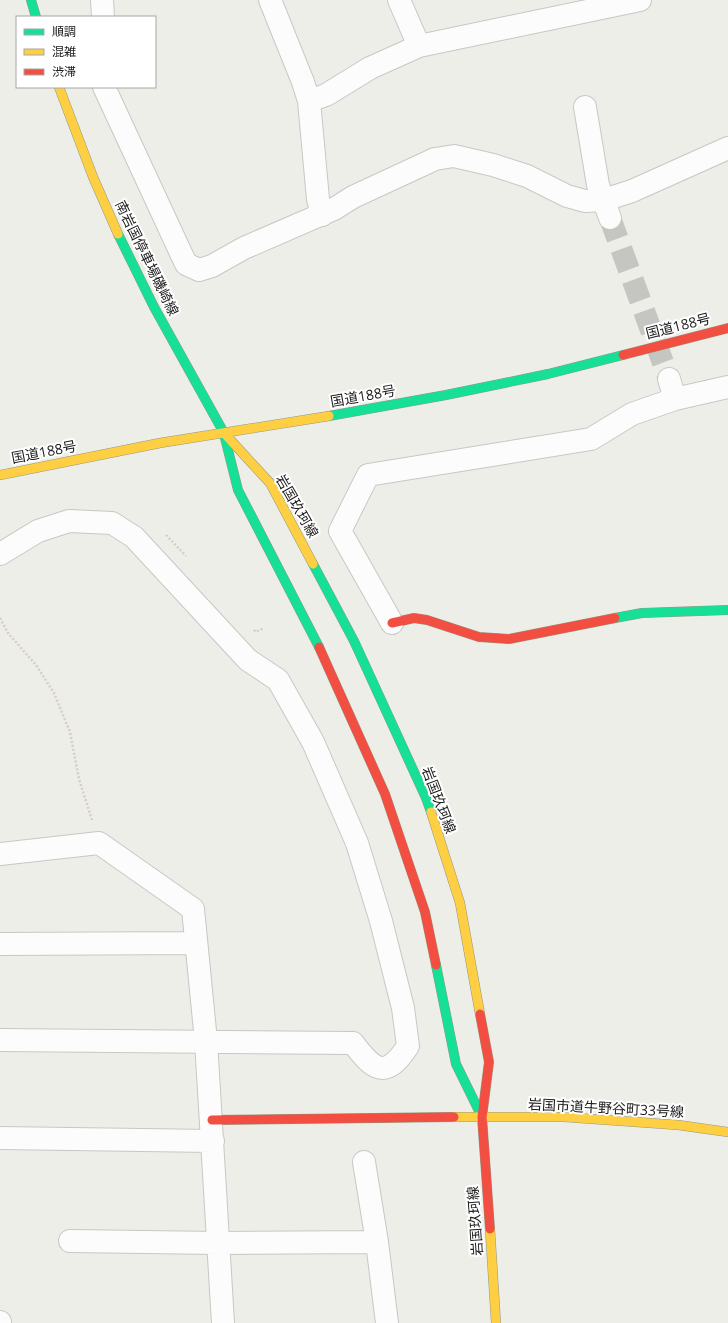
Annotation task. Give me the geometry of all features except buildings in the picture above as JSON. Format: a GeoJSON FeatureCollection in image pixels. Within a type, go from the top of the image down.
{"type":"FeatureCollection","features":[{"type":"Feature","properties":{"kind":"main road"},"geometry":{"type":"LineString","coordinates":[[31,0],[36,16]]}},
{"type":"Feature","properties":{"kind":"main road","name":"南岩国停車場磯崎線"},"geometry":{"type":"LineString","coordinates":[[59,88],[82,152],[124,246],[183,363],[224,433]]}},
{"type":"Feature","properties":{"kind":"main road","name":"国道188号"},"geometry":{"type":"LineString","coordinates":[[0,476],[160,444],[293,423],[461,392],[548,374],[728,328]]}},
{"type":"Feature","properties":{"kind":"main road","name":"岩国玖珂線"},"geometry":{"type":"LineString","coordinates":[[224,433],[270,483],[354,641],[426,798],[460,903],[489,1062],[482,1116],[496,1323]]}},
{"type":"Feature","properties":{"kind":"main road","name":"岩国玖珂線"},"geometry":{"type":"LineString","coordinates":[[224,433],[238,490],[318,648],[385,794],[425,912],[456,1064],[482,1116]]}},
{"type":"Feature","properties":{"kind":"main road"},"geometry":{"type":"LineString","coordinates":[[392,623],[414,618],[427,620],[479,637],[509,639],[642,613],[728,610]]}},
{"type":"Feature","properties":{"kind":"main road","name":"岩国市道牛野谷町33号線"},"geometry":{"type":"LineString","coordinates":[[212,1131],[482,1116],[564,1117],[678,1124],[728,1132]]}},
{"type":"Feature","properties":{"kind":"street"},"geometry":{"type":"LineString","coordinates":[[102,0],[102,16]]}},
{"type":"Feature","properties":{"kind":"street"},"geometry":{"type":"LineString","coordinates":[[270,0],[303,82],[309,101],[318,199],[322,215]]}},
{"type":"Feature","properties":{"kind":"street"},"geometry":{"type":"LineString","coordinates":[[399,0],[419,46]]}},
{"type":"Feature","properties":{"kind":"street"},"geometry":{"type":"LineString","coordinates":[[309,101],[326,95],[370,68],[419,46],[630,1]]}},
{"type":"Feature","properties":{"kind":"street"},"geometry":{"type":"LineString","coordinates":[[104,88],[186,264],[199,270],[212,266],[244,248],[322,215],[353,198],[435,158],[454,156],[493,165],[527,176],[567,196],[607,209]]}},
{"type":"Feature","properties":{"kind":"street"},"geometry":{"type":"LineString","coordinates":[[585,107],[598,186],[607,209]]}},
{"type":"Feature","properties":{"kind":"street"},"geometry":{"type":"LineString","coordinates":[[607,209],[632,191],[728,148]]}},
{"type":"Feature","properties":{"kind":"street"},"geometry":{"type":"LineString","coordinates":[[392,623],[340,531],[368,475],[591,439],[672,389],[728,387]]}},
{"type":"Feature","properties":{"kind":"street"},"geometry":{"type":"LineString","coordinates":[[0,554],[38,531],[69,521],[112,523],[134,537],[248,660],[278,680],[313,742],[357,843],[381,921],[403,1008],[408,1046],[400,1059],[392,1066],[384,1069],[376,1067],[364,1058],[354,1043],[0,1040]]}},
{"type":"Feature","properties":{"kind":"street"},"geometry":{"type":"LineString","coordinates":[[0,854],[99,843],[193,909],[206,1041],[223,1323]]}},
{"type":"Feature","properties":{"kind":"street"},"geometry":{"type":"LineString","coordinates":[[0,944],[196,943]]}},
{"type":"Feature","properties":{"kind":"street"},"geometry":{"type":"LineString","coordinates":[[0,1138],[212,1131]]}},
{"type":"Feature","properties":{"kind":"street"},"geometry":{"type":"LineString","coordinates":[[364,1162],[377,1242],[387,1323]]}},
{"type":"Feature","properties":{"kind":"street"},"geometry":{"type":"LineString","coordinates":[[70,1241],[218,1243],[377,1242]]}},
{"type":"Feature","properties":{"kind":"path"},"geometry":{"type":"LineString","coordinates":[[0,618],[8,633],[36,666],[54,693],[70,732],[79,779],[99,843]]}},
{"type":"Feature","properties":{"kind":"tunnel"},"geometry":{"type":"LineString","coordinates":[[610,218],[669,379]]}},
{"type":"Feature","properties":{"kind":"traffic: fast"},"geometry":{"type":"LineString","coordinates":[[31,0],[36,16]]}},
{"type":"Feature","properties":{"kind":"traffic: fast"},"geometry":{"type":"LineString","coordinates":[[118,234],[154,307],[224,433]]}},
{"type":"Feature","properties":{"kind":"traffic: fast"},"geometry":{"type":"LineString","coordinates":[[329,416],[446,395],[548,374],[623,355]]}},
{"type":"Feature","properties":{"kind":"traffic: fast"},"geometry":{"type":"LineString","coordinates":[[224,434],[238,490],[319,647]]}},
{"type":"Feature","properties":{"kind":"traffic: fast"},"geometry":{"type":"LineString","coordinates":[[313,564],[354,641],[431,812]]}},
{"type":"Feature","properties":{"kind":"traffic: fast"},"geometry":{"type":"LineString","coordinates":[[615,618],[642,613],[728,610]]}},
{"type":"Feature","properties":{"kind":"traffic: fast"},"geometry":{"type":"LineString","coordinates":[[436,965],[456,1064],[482,1117]]}},
{"type":"Feature","properties":{"kind":"traffic: slow"},"geometry":{"type":"LineString","coordinates":[[59,88],[93,177],[118,234]]}},
{"type":"Feature","properties":{"kind":"traffic: slow"},"geometry":{"type":"LineString","coordinates":[[0,475],[160,443],[329,416]]}},
{"type":"Feature","properties":{"kind":"traffic: slow"},"geometry":{"type":"LineString","coordinates":[[224,433],[270,483],[313,564]]}},
{"type":"Feature","properties":{"kind":"traffic: slow"},"geometry":{"type":"LineString","coordinates":[[431,812],[460,903],[480,1014]]}},
{"type":"Feature","properties":{"kind":"traffic: slow"},"geometry":{"type":"LineString","coordinates":[[454,1117],[564,1117],[678,1125],[728,1132]]}},
{"type":"Feature","properties":{"kind":"traffic: slow"},"geometry":{"type":"LineString","coordinates":[[490,1229],[496,1323]]}},
{"type":"Feature","properties":{"kind":"traffic: jam"},"geometry":{"type":"LineString","coordinates":[[623,355],[728,328]]}},
{"type":"Feature","properties":{"kind":"traffic: jam"},"geometry":{"type":"LineString","coordinates":[[392,623],[414,618],[427,620],[479,637],[509,639],[615,618]]}},
{"type":"Feature","properties":{"kind":"traffic: jam"},"geometry":{"type":"LineString","coordinates":[[319,647],[385,794],[425,912],[436,965]]}},
{"type":"Feature","properties":{"kind":"traffic: jam"},"geometry":{"type":"LineString","coordinates":[[480,1014],[489,1062],[482,1117],[490,1229]]}},
{"type":"Feature","properties":{"kind":"traffic: jam"},"geometry":{"type":"LineString","coordinates":[[212,1120],[454,1117]]}}]}
